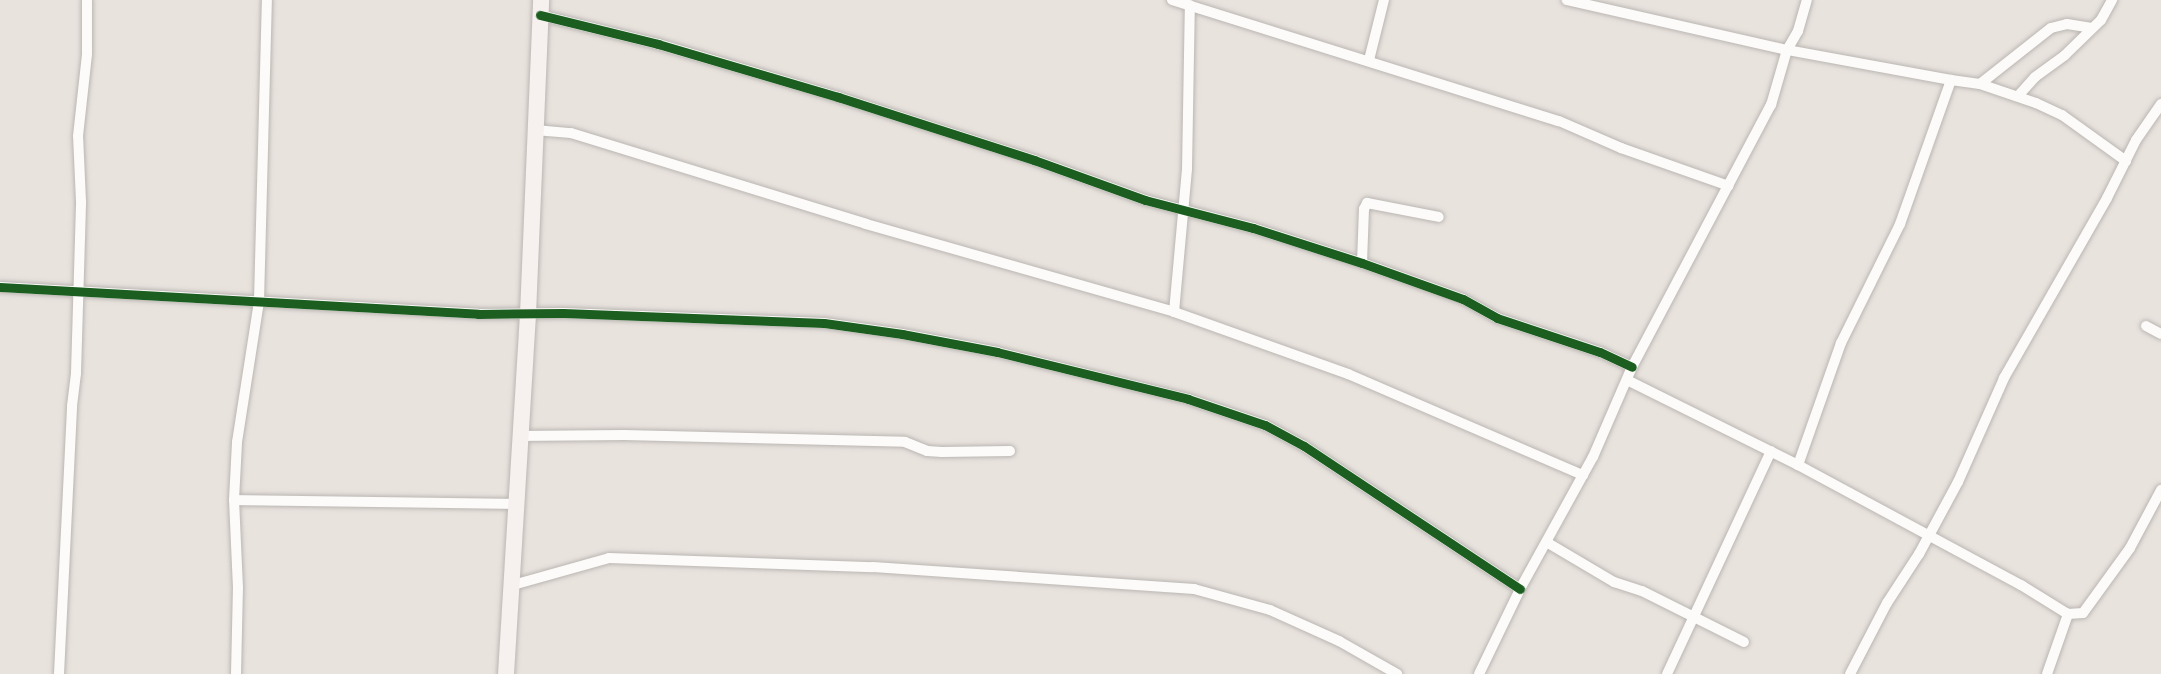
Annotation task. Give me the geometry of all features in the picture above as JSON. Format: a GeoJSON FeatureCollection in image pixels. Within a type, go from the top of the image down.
{"type":"FeatureCollection","features":[{"type":"Feature","properties":{"kind":"main road"},"geometry":{"type":"LineString","coordinates":[[506,674],[513,585],[518,436],[528,314],[540,7]]}},
{"type":"Feature","properties":{"kind":"street"},"geometry":{"type":"LineString","coordinates":[[59,674],[80,290],[77,267],[81,201],[78,136],[87,54],[87,0]]}},
{"type":"Feature","properties":{"kind":"street"},"geometry":{"type":"LineString","coordinates":[[236,674],[238,588],[234,500],[237,442],[259,301],[267,0]]}},
{"type":"Feature","properties":{"kind":"street"},"geometry":{"type":"LineString","coordinates":[[1172,0],[1559,121],[1621,148],[1729,186]]}},
{"type":"Feature","properties":{"kind":"street"},"geometry":{"type":"LineString","coordinates":[[1369,60],[1384,0]]}},
{"type":"Feature","properties":{"kind":"street"},"geometry":{"type":"LineString","coordinates":[[1567,0],[1787,50],[1951,81],[1980,84],[2018,96],[2062,115],[2126,161]]}},
{"type":"Feature","properties":{"kind":"street"},"geometry":{"type":"LineString","coordinates":[[1479,674],[1520,589],[1548,543],[1583,476],[1632,367],[1771,105],[1787,50],[1798,31],[1807,0]]}},
{"type":"Feature","properties":{"kind":"street"},"geometry":{"type":"LineString","coordinates":[[2018,96],[2035,77],[2065,55],[2101,20],[2112,0]]}},
{"type":"Feature","properties":{"kind":"street"},"geometry":{"type":"LineString","coordinates":[[1174,312],[1184,211],[1190,5]]}},
{"type":"Feature","properties":{"kind":"street"},"geometry":{"type":"LineString","coordinates":[[540,7],[838,97],[1184,211],[1253,228],[1362,263],[1463,299],[1497,318],[1600,352],[1632,367]]}},
{"type":"Feature","properties":{"kind":"street"},"geometry":{"type":"LineString","coordinates":[[1980,84],[2051,28],[2067,24],[2092,28]]}},
{"type":"Feature","properties":{"kind":"street"},"geometry":{"type":"LineString","coordinates":[[1798,465],[1841,343],[1900,224],[1951,81]]}},
{"type":"Feature","properties":{"kind":"street"},"geometry":{"type":"LineString","coordinates":[[1850,674],[1887,603],[1958,482],[2004,378],[2136,140],[2161,104]]}},
{"type":"Feature","properties":{"kind":"street"},"geometry":{"type":"LineString","coordinates":[[535,130],[571,134],[866,224],[1174,312],[1421,404],[1486,436],[1583,476]]}},
{"type":"Feature","properties":{"kind":"street"},"geometry":{"type":"LineString","coordinates":[[1362,263],[1364,209],[1367,203],[1374,202],[1439,217]]}},
{"type":"Feature","properties":{"kind":"street"},"geometry":{"type":"LineString","coordinates":[[0,287],[528,314],[716,317],[824,323],[902,334],[997,352],[1188,399],[1265,425],[1304,446],[1520,589]]}},
{"type":"Feature","properties":{"kind":"street"},"geometry":{"type":"LineString","coordinates":[[2146,326],[2161,334]]}},
{"type":"Feature","properties":{"kind":"street"},"geometry":{"type":"LineString","coordinates":[[1627,380],[1772,451],[2021,585],[2068,614],[2083,613],[2130,548],[2161,490]]}},
{"type":"Feature","properties":{"kind":"street"},"geometry":{"type":"LineString","coordinates":[[518,436],[624,435],[905,442],[927,451],[1010,450]]}},
{"type":"Feature","properties":{"kind":"street"},"geometry":{"type":"LineString","coordinates":[[1667,674],[1772,451]]}},
{"type":"Feature","properties":{"kind":"street"},"geometry":{"type":"LineString","coordinates":[[234,500],[516,504]]}},
{"type":"Feature","properties":{"kind":"street"},"geometry":{"type":"LineString","coordinates":[[1548,543],[1614,582],[1642,591],[1744,642]]}},
{"type":"Feature","properties":{"kind":"street"},"geometry":{"type":"LineString","coordinates":[[513,585],[609,558],[873,567],[1194,589],[1270,610],[1339,641],[1397,674]]}},
{"type":"Feature","properties":{"kind":"street"},"geometry":{"type":"LineString","coordinates":[[2047,674],[2068,614]]}},
{"type":"Feature","properties":{"kind":"cycle path"},"geometry":{"type":"LineString","coordinates":[[540,15],[658,44],[838,97],[1034,160],[1145,200],[1253,228],[1362,263],[1463,299],[1497,318],[1600,352],[1632,367]]}},
{"type":"Feature","properties":{"kind":"cycle path"},"geometry":{"type":"LineString","coordinates":[[0,287],[478,314],[563,313],[824,323],[902,334],[997,352],[1188,399],[1265,425],[1304,446],[1520,589]]}}]}
